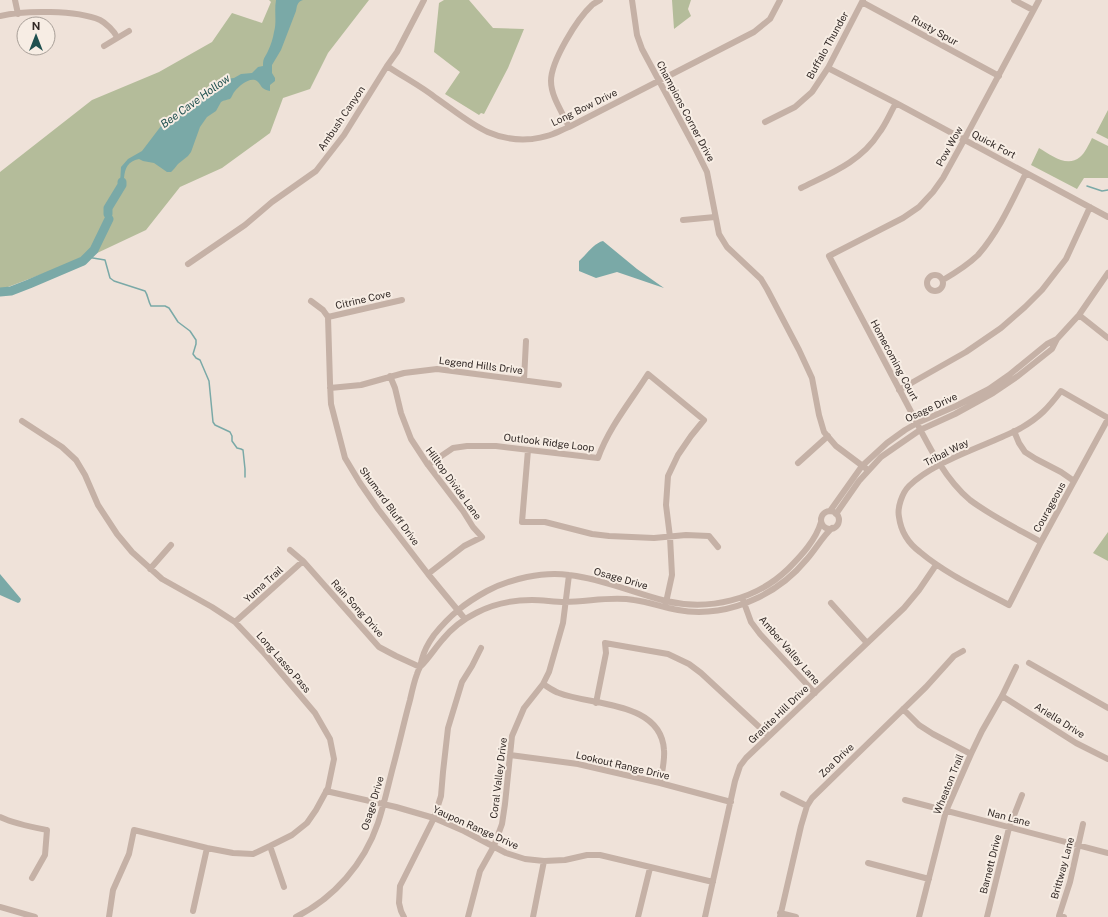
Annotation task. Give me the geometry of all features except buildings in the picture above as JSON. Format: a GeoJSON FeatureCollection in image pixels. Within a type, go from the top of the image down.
{"type":"FeatureCollection","features":[{"type":"Feature","properties":{"kind":"street"},"geometry":{"type":"LineString","coordinates":[[15,0],[18,14]]}},
{"type":"Feature","properties":{"kind":"street","name":"Ambush Canyon"},"geometry":{"type":"LineString","coordinates":[[188,264],[245,225],[272,202],[316,171],[344,135],[397,52],[424,0]]}},
{"type":"Feature","properties":{"kind":"street"},"geometry":{"type":"LineString","coordinates":[[569,127],[553,94],[551,81],[552,72],[561,49],[580,19],[592,5],[600,0]]}},
{"type":"Feature","properties":{"kind":"street","name":"Champions Corner Drive"},"geometry":{"type":"LineString","coordinates":[[632,0],[637,35],[642,49],[707,172],[719,234],[727,248],[760,279],[767,289],[812,378],[824,432],[836,446],[868,470]]}},
{"type":"Feature","properties":{"kind":"street","name":"Long Bow Drive"},"geometry":{"type":"LineString","coordinates":[[387,66],[433,95],[484,131],[495,136],[523,140],[535,138],[552,135],[569,127],[754,32],[770,19],[780,0]]}},
{"type":"Feature","properties":{"kind":"street"},"geometry":{"type":"LineString","coordinates":[[1014,0],[1033,10]]}},
{"type":"Feature","properties":{"kind":"street","name":"Pow Wow"},"geometry":{"type":"LineString","coordinates":[[830,256],[903,218],[919,207],[932,192],[943,178],[1039,0]]}},
{"type":"Feature","properties":{"kind":"street","name":"Buffalo Thunder"},"geometry":{"type":"LineString","coordinates":[[765,122],[795,107],[812,92],[828,68],[862,1]]}},
{"type":"Feature","properties":{"kind":"street","name":"Rusty Spur"},"geometry":{"type":"LineString","coordinates":[[862,1],[998,76]]}},
{"type":"Feature","properties":{"kind":"street"},"geometry":{"type":"LineString","coordinates":[[0,16],[35,12],[82,14],[101,20],[115,33],[117,38]]}},
{"type":"Feature","properties":{"kind":"street"},"geometry":{"type":"LineString","coordinates":[[104,46],[129,31]]}},
{"type":"Feature","properties":{"kind":"street","name":"Quick Fort"},"geometry":{"type":"LineString","coordinates":[[828,68],[1108,217]]}},
{"type":"Feature","properties":{"kind":"street"},"geometry":{"type":"LineString","coordinates":[[801,188],[854,160],[867,149],[879,134],[896,103]]}},
{"type":"Feature","properties":{"kind":"street"},"geometry":{"type":"LineString","coordinates":[[943,280],[958,271],[977,256],[1001,222],[1026,173]]}},
{"type":"Feature","properties":{"kind":"street"},"geometry":{"type":"LineString","coordinates":[[899,390],[966,352],[1001,328],[1025,307],[1042,290],[1066,259],[1090,207]]}},
{"type":"Feature","properties":{"kind":"street"},"geometry":{"type":"LineString","coordinates":[[683,220],[715,218]]}},
{"type":"Feature","properties":{"kind":"street","name":"Homecoming Court"},"geometry":{"type":"LineString","coordinates":[[830,256],[920,430],[940,464],[959,489],[970,499],[995,516],[1040,542]]}},
{"type":"Feature","properties":{"kind":"street","name":"Osage Drive"},"geometry":{"type":"LineString","coordinates":[[833,512],[868,470],[881,457],[920,430],[993,394],[1052,349],[1057,339],[1079,315],[1108,273]]}},
{"type":"Feature","properties":{"kind":"street","name":"Citrine Cove"},"geometry":{"type":"LineString","coordinates":[[328,317],[402,300]]}},
{"type":"Feature","properties":{"kind":"street"},"geometry":{"type":"LineString","coordinates":[[311,301],[324,310],[328,317]]}},
{"type":"Feature","properties":{"kind":"street"},"geometry":{"type":"LineString","coordinates":[[1079,315],[1108,338]]}},
{"type":"Feature","properties":{"kind":"street","name":"Shumard Bluff Drive"},"geometry":{"type":"LineString","coordinates":[[328,317],[331,404],[345,458],[360,483],[428,574],[465,619]]}},
{"type":"Feature","properties":{"kind":"street","name":"Osage Drive"},"geometry":{"type":"LineString","coordinates":[[833,512],[862,466],[888,442],[917,423],[956,406],[989,389],[1047,344],[1057,339]]}},
{"type":"Feature","properties":{"kind":"street"},"geometry":{"type":"LineString","coordinates":[[524,380],[526,341]]}},
{"type":"Feature","properties":{"kind":"street","name":"Legend Hills Drive"},"geometry":{"type":"LineString","coordinates":[[330,388],[361,385],[404,372],[437,369],[559,385]]}},
{"type":"Feature","properties":{"kind":"street","name":"Outlook Ridge Loop"},"geometry":{"type":"LineString","coordinates":[[428,465],[453,448],[467,446],[496,446],[598,458],[603,444],[648,374],[704,420],[690,436],[678,455],[668,476],[666,505],[670,537]]}},
{"type":"Feature","properties":{"kind":"street","name":"Hilltop Divide Lane"},"geometry":{"type":"LineString","coordinates":[[390,376],[395,388],[401,413],[411,439],[428,465],[463,510],[473,527],[482,537],[464,546],[428,574]]}},
{"type":"Feature","properties":{"kind":"street","name":"Tribal Way"},"geometry":{"type":"LineString","coordinates":[[1008,605],[936,565],[910,543],[903,534],[898,513],[900,502],[908,487],[940,464],[1014,431],[1038,418],[1052,403],[1060,391],[1108,419]]}},
{"type":"Feature","properties":{"kind":"street","name":"Courageous"},"geometry":{"type":"LineString","coordinates":[[1008,605],[1040,542],[1108,419]]}},
{"type":"Feature","properties":{"kind":"street","name":"Long Lasso Pass"},"geometry":{"type":"LineString","coordinates":[[22,421],[62,447],[76,460],[85,475],[98,505],[117,534],[132,552],[162,579],[212,607],[235,622],[264,653],[315,713],[330,739],[334,759],[326,791],[307,823],[292,835],[253,854],[233,853],[207,848],[134,830],[129,854],[113,890],[109,917]]}},
{"type":"Feature","properties":{"kind":"street"},"geometry":{"type":"LineString","coordinates":[[1014,431],[1025,452],[1074,481]]}},
{"type":"Feature","properties":{"kind":"street"},"geometry":{"type":"LineString","coordinates":[[798,463],[828,436]]}},
{"type":"Feature","properties":{"kind":"street"},"geometry":{"type":"LineString","coordinates":[[528,450],[522,522],[544,522],[592,534],[609,536],[640,538],[686,535],[709,536],[718,547]]}},
{"type":"Feature","properties":{"kind":"street"},"geometry":{"type":"LineString","coordinates":[[828,511],[833,512],[838,516],[837,525],[832,528],[824,527],[821,522],[823,514],[828,511]]}},
{"type":"Feature","properties":{"kind":"street","name":"Osage Drive"},"geometry":{"type":"LineString","coordinates":[[743,600],[780,576],[796,561],[807,548],[819,529],[821,522]]}},
{"type":"Feature","properties":{"kind":"street","name":"Osage Drive"},"geometry":{"type":"LineString","coordinates":[[296,917],[321,902],[335,890],[346,879],[363,855],[377,826],[384,805],[409,704],[425,651],[434,636],[458,609],[490,590],[512,581],[540,575],[569,575],[598,580],[679,610],[703,612],[716,611],[743,600],[768,593],[789,578],[797,571],[832,528]]}},
{"type":"Feature","properties":{"kind":"street"},"geometry":{"type":"LineString","coordinates":[[666,604],[672,575],[670,537]]}},
{"type":"Feature","properties":{"kind":"street"},"geometry":{"type":"LineString","coordinates":[[150,568],[171,545]]}},
{"type":"Feature","properties":{"kind":"street","name":"Rain Song Drive"},"geometry":{"type":"LineString","coordinates":[[290,550],[303,562],[379,647],[420,667]]}},
{"type":"Feature","properties":{"kind":"street","name":"Yuma Trail"},"geometry":{"type":"LineString","coordinates":[[235,622],[303,562]]}},
{"type":"Feature","properties":{"kind":"street","name":"Granite Hill Drive"},"geometry":{"type":"LineString","coordinates":[[705,917],[735,781],[740,766],[746,758],[904,608],[919,590],[936,565]]}},
{"type":"Feature","properties":{"kind":"street","name":"Coral Valley Drive"},"geometry":{"type":"LineString","coordinates":[[468,917],[480,871],[494,846],[502,824],[512,736],[524,708],[549,672],[562,623],[569,575]]}},
{"type":"Feature","properties":{"kind":"street","name":"Osage Drive"},"geometry":{"type":"LineString","coordinates":[[420,667],[426,662],[442,639],[465,619],[477,612],[507,602],[532,600],[565,602],[625,598],[666,604]]}},
{"type":"Feature","properties":{"kind":"street","name":"Amber Valley Lane"},"geometry":{"type":"LineString","coordinates":[[743,600],[751,622],[760,634],[815,693]]}},
{"type":"Feature","properties":{"kind":"street"},"geometry":{"type":"LineString","coordinates":[[830,603],[867,643]]}},
{"type":"Feature","properties":{"kind":"street"},"geometry":{"type":"LineString","coordinates":[[596,702],[606,653],[605,643],[668,654],[689,664],[701,673],[769,736]]}},
{"type":"Feature","properties":{"kind":"street"},"geometry":{"type":"LineString","coordinates":[[404,917],[399,903],[400,886],[434,818],[441,796],[442,772],[448,728],[462,682],[481,648]]}},
{"type":"Feature","properties":{"kind":"street","name":"Zoa Drive"},"geometry":{"type":"LineString","coordinates":[[780,915],[801,826],[807,806],[812,798],[926,687],[954,656],[963,651]]}},
{"type":"Feature","properties":{"kind":"street"},"geometry":{"type":"LineString","coordinates":[[1029,663],[1108,708]]}},
{"type":"Feature","properties":{"kind":"street","name":"Wheaton Trail"},"geometry":{"type":"LineString","coordinates":[[919,917],[946,811],[982,731],[1002,696],[1016,667]]}},
{"type":"Feature","properties":{"kind":"street"},"geometry":{"type":"LineString","coordinates":[[542,684],[558,693],[615,706],[646,717],[661,734],[664,748],[665,760],[660,783]]}},
{"type":"Feature","properties":{"kind":"street","name":"Ariella Drive"},"geometry":{"type":"LineString","coordinates":[[1002,696],[1076,743],[1108,759]]}},
{"type":"Feature","properties":{"kind":"street"},"geometry":{"type":"LineString","coordinates":[[903,710],[919,725],[971,754]]}},
{"type":"Feature","properties":{"kind":"street","name":"Lookout Range Drive"},"geometry":{"type":"LineString","coordinates":[[510,755],[578,764],[660,783],[731,802]]}},
{"type":"Feature","properties":{"kind":"street","name":"Yaupon Range Drive"},"geometry":{"type":"LineString","coordinates":[[326,791],[434,818],[464,831],[506,853],[525,859],[544,861],[565,860],[588,855],[600,855],[713,882]]}},
{"type":"Feature","properties":{"kind":"street"},"geometry":{"type":"LineString","coordinates":[[783,794],[807,806]]}},
{"type":"Feature","properties":{"kind":"street","name":"Barnett Drive"},"geometry":{"type":"LineString","coordinates":[[987,917],[1009,828],[1022,795]]}},
{"type":"Feature","properties":{"kind":"street","name":"Nan Lane"},"geometry":{"type":"LineString","coordinates":[[905,800],[1108,853]]}},
{"type":"Feature","properties":{"kind":"street"},"geometry":{"type":"LineString","coordinates":[[0,817],[7,821],[47,830],[45,855],[32,878]]}},
{"type":"Feature","properties":{"kind":"street","name":"Brittway Lane"},"geometry":{"type":"LineString","coordinates":[[1062,916],[1083,824]]}},
{"type":"Feature","properties":{"kind":"street"},"geometry":{"type":"LineString","coordinates":[[270,846],[284,887]]}},
{"type":"Feature","properties":{"kind":"street"},"geometry":{"type":"LineString","coordinates":[[193,911],[207,848]]}},
{"type":"Feature","properties":{"kind":"street"},"geometry":{"type":"LineString","coordinates":[[533,917],[544,861]]}},
{"type":"Feature","properties":{"kind":"street"},"geometry":{"type":"LineString","coordinates":[[868,863],[929,879]]}},
{"type":"Feature","properties":{"kind":"street"},"geometry":{"type":"LineString","coordinates":[[638,917],[650,868]]}},
{"type":"Feature","properties":{"kind":"street"},"geometry":{"type":"LineString","coordinates":[[0,907],[30,916]]}},
{"type":"Feature","properties":{"kind":"street"},"geometry":{"type":"LineString","coordinates":[[780,915],[796,917]]}},
{"type":"Feature","properties":{"kind":"green space"},"geometry":{"type":"Polygon","coordinates":[[[269,0],[369,0],[328,53],[310,89],[283,98],[270,133],[222,168],[180,187],[146,230],[95,254],[0,290],[0,172],[92,100],[159,72],[212,42],[232,13],[262,23],[271,2],[269,0]]]}},
{"type":"Feature","properties":{"kind":"green space"},"geometry":{"type":"Polygon","coordinates":[[[444,0],[469,0],[493,28],[524,29],[508,68],[484,114],[481,113],[479,115],[445,94],[460,72],[434,52],[439,3],[444,0]]]}},
{"type":"Feature","properties":{"kind":"green space"},"geometry":{"type":"Polygon","coordinates":[[[672,0],[691,0],[688,9],[691,16],[674,29],[672,0]]]}},
{"type":"Feature","properties":{"kind":"green space"},"geometry":{"type":"Polygon","coordinates":[[[1108,110],[1108,139],[1096,133],[1108,110]]]}},
{"type":"Feature","properties":{"kind":"green space"},"geometry":{"type":"Polygon","coordinates":[[[1092,138],[1108,146],[1108,178],[1084,178],[1077,189],[1031,165],[1039,148],[1064,161],[1075,160],[1084,153],[1092,138]]]}},
{"type":"Feature","properties":{"kind":"green space"},"geometry":{"type":"Polygon","coordinates":[[[1108,532],[1108,561],[1093,553],[1108,532]]]}},
{"type":"Feature","properties":{"kind":"water"},"geometry":{"type":"Polygon","coordinates":[[[276,0],[303,0],[298,4],[281,50],[272,65],[272,73],[275,81],[270,85],[270,91],[264,89],[255,80],[249,80],[244,83],[235,91],[230,99],[221,102],[216,111],[207,117],[200,127],[191,152],[171,172],[167,172],[154,163],[139,159],[132,161],[126,168],[124,174],[124,186],[117,192],[120,184],[121,167],[128,159],[142,151],[161,126],[172,115],[211,85],[222,82],[226,79],[234,78],[241,74],[252,73],[258,67],[263,66],[275,28],[276,0]]]}},
{"type":"Feature","properties":{"kind":"water"},"geometry":{"type":"Polygon","coordinates":[[[603,241],[637,269],[664,288],[617,272],[596,278],[579,271],[579,261],[593,247],[603,241]]]}},
{"type":"Feature","properties":{"kind":"water"},"geometry":{"type":"Polygon","coordinates":[[[0,574],[21,599],[20,602],[18,603],[0,595],[0,574]]]}},
{"type":"Feature","properties":{"kind":"waterway","name":"Bee Cave Hollow"},"geometry":{"type":"LineString","coordinates":[[108,214],[108,208],[122,185],[122,182]]}},
{"type":"Feature","properties":{"kind":"waterway"},"geometry":{"type":"LineString","coordinates":[[1087,186],[1102,191],[1108,190]]}},
{"type":"Feature","properties":{"kind":"waterway","name":"Bee Cave Hollow"},"geometry":{"type":"LineString","coordinates":[[0,292],[11,291],[83,261],[94,250],[109,219]]}},
{"type":"Feature","properties":{"kind":"waterway"},"geometry":{"type":"LineString","coordinates":[[87,257],[105,260],[110,278],[114,281],[145,291],[151,306],[165,306],[169,308],[178,322],[190,331],[196,340],[193,354],[200,360],[209,381],[213,422],[215,425],[230,432],[232,441],[237,448],[243,450],[245,477]]}}]}
